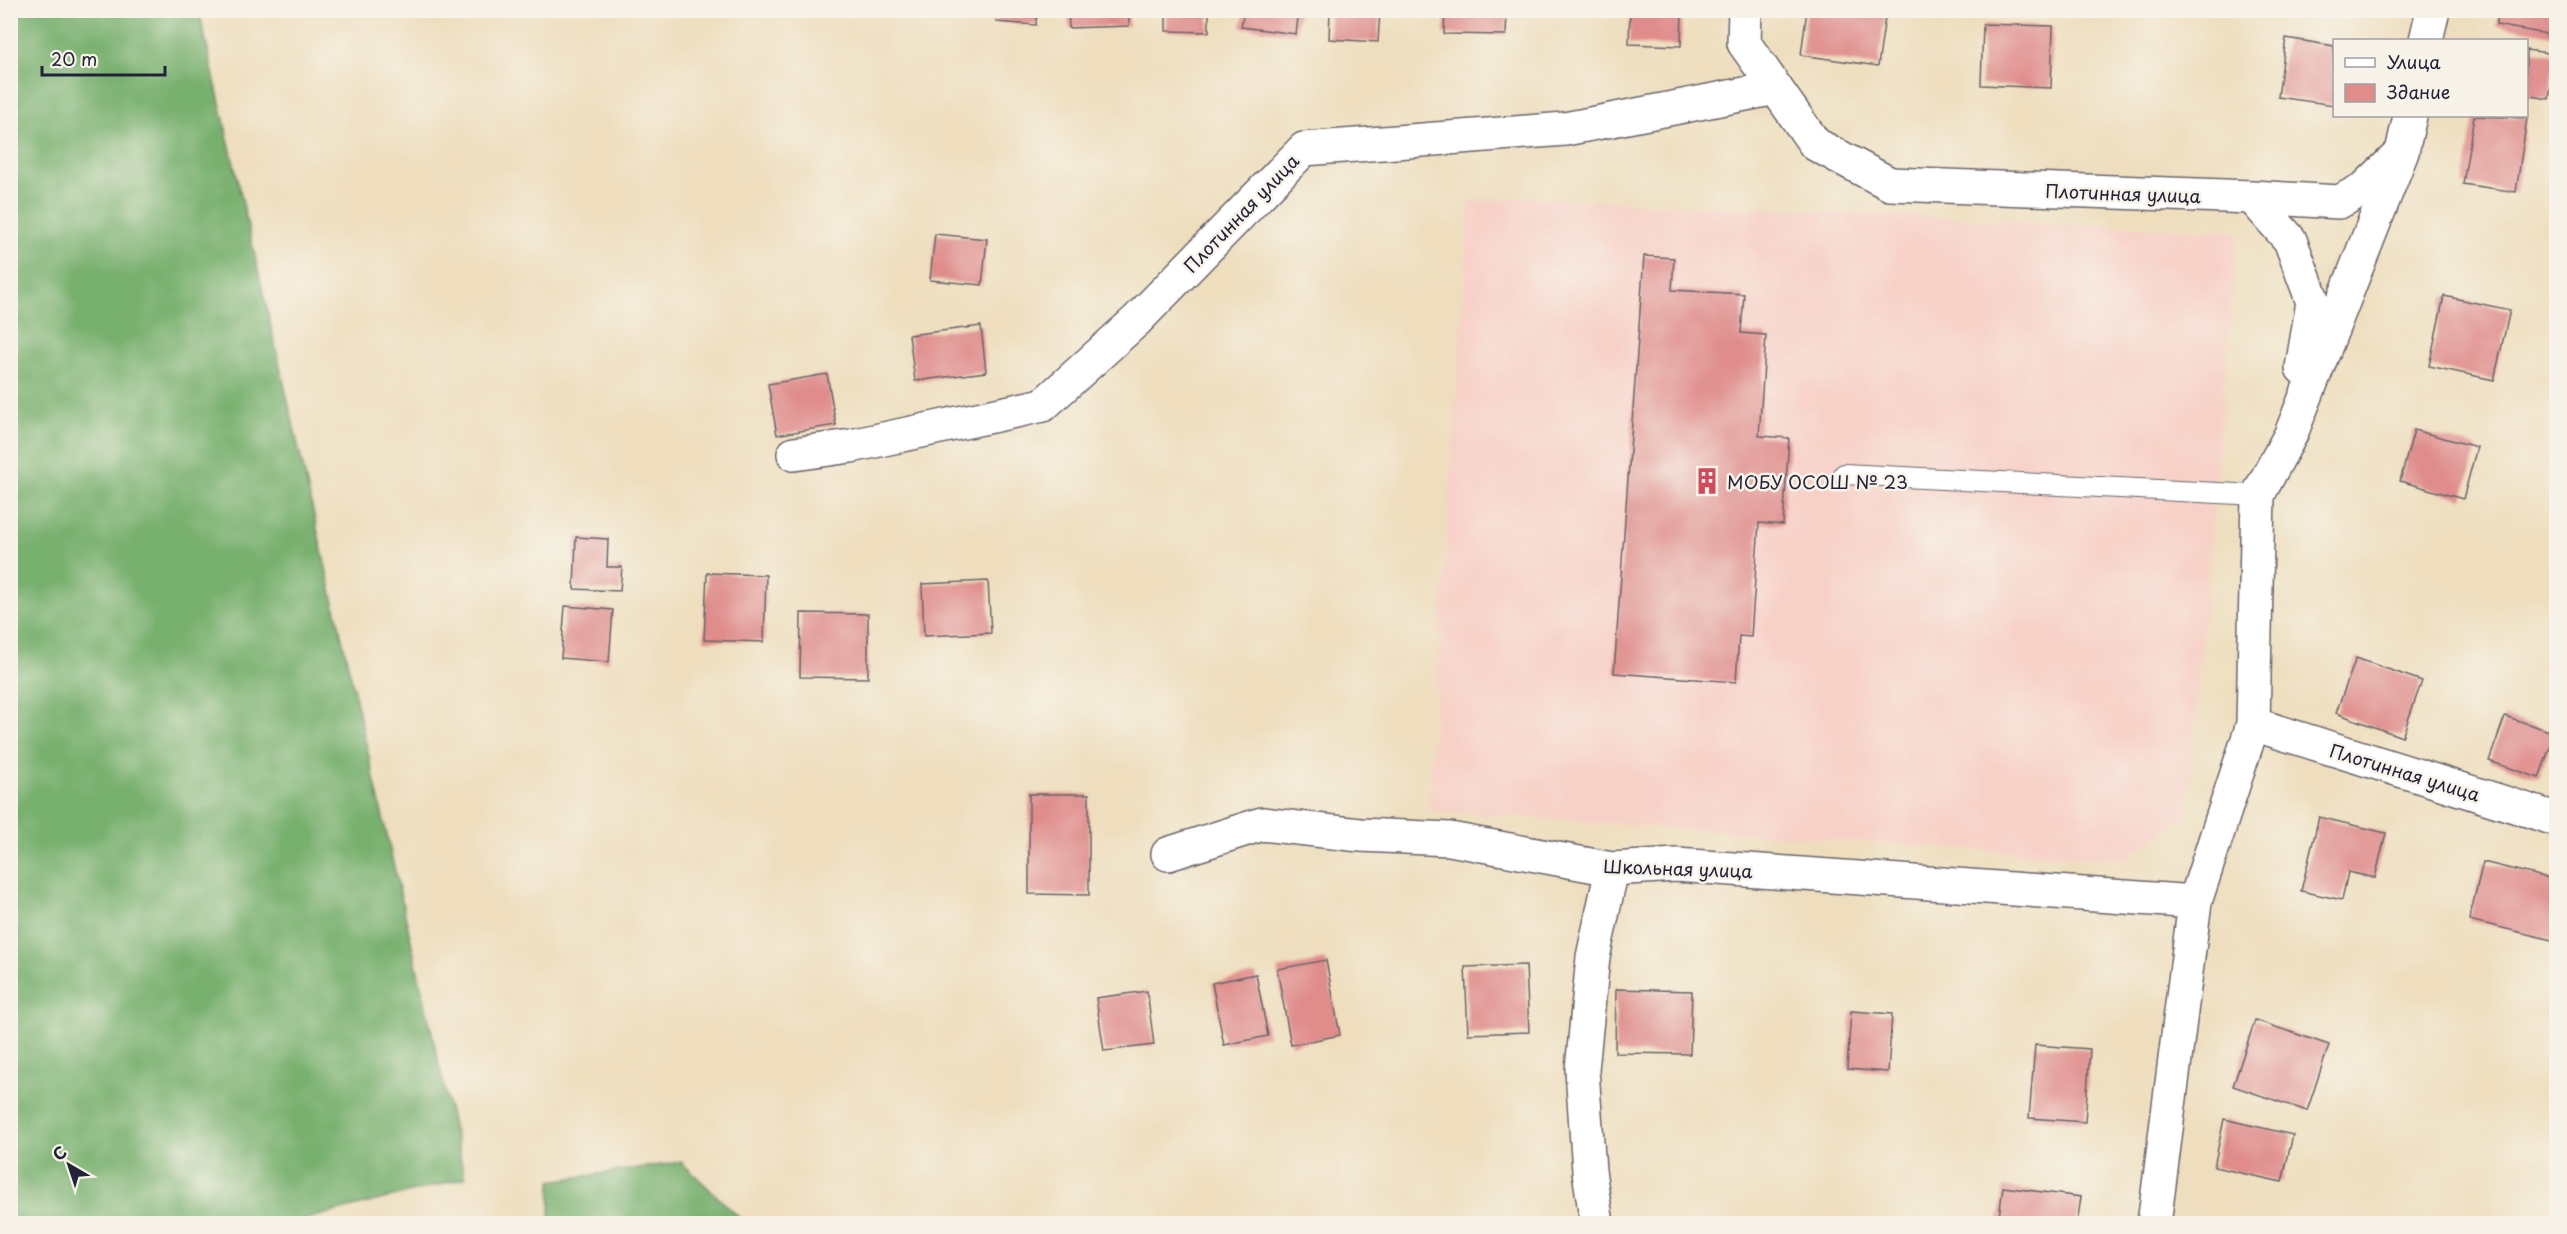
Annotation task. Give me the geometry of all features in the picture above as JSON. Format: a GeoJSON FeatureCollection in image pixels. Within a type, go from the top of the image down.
{"type":"FeatureCollection","features":[{"type":"Feature","properties":{"kind":"street","name":"Плотинная улица"},"geometry":{"type":"LineString","coordinates":[[1744,10],[1744,43],[1815,144],[1890,184],[2339,202],[2365,188],[2402,152]]}},
{"type":"Feature","properties":{"kind":"street"},"geometry":{"type":"LineString","coordinates":[[2426,39],[2433,10]]}},
{"type":"Feature","properties":{"kind":"street","name":"Плотинная улица"},"geometry":{"type":"LineString","coordinates":[[794,454],[851,446],[1043,405],[1137,320],[1304,149],[1565,129],[1776,88]]}},
{"type":"Feature","properties":{"kind":"street"},"geometry":{"type":"LineString","coordinates":[[2154,1224],[2195,902],[2253,724],[2258,495],[2291,434],[2402,152],[2410,117]]}},
{"type":"Feature","properties":{"kind":"street"},"geometry":{"type":"LineString","coordinates":[[2252,197],[2289,240],[2313,302],[2291,434]]}},
{"type":"Feature","properties":{"kind":"street","name":"Плотинная улица"},"geometry":{"type":"LineString","coordinates":[[2253,724],[2556,819]]}},
{"type":"Feature","properties":{"kind":"street","name":"Школьная улица"},"geometry":{"type":"LineString","coordinates":[[1168,854],[1262,824],[1360,835],[1450,838],[1612,869],[1676,865],[2195,902]]}},
{"type":"Feature","properties":{"kind":"street"},"geometry":{"type":"LineString","coordinates":[[1597,1224],[1589,1171],[1582,1070],[1593,957],[1612,869]]}},
{"type":"Feature","properties":{"kind":"lane"},"geometry":{"type":"LineString","coordinates":[[1844,474],[2258,495]]}},
{"type":"Feature","properties":{"kind":"shaded area"},"geometry":{"type":"Polygon","coordinates":[[[1529,198],[2237,232],[2187,815],[2125,860],[1428,810],[1470,201],[1529,198]]]}},
{"type":"Feature","properties":{"kind":"green space"},"geometry":{"type":"Polygon","coordinates":[[[10,11],[199,11],[465,1178],[291,1223],[11,1223],[10,11]]]}},
{"type":"Feature","properties":{"kind":"green space"},"geometry":{"type":"Polygon","coordinates":[[[681,1162],[745,1223],[550,1223],[551,1181],[681,1162]]]}},
{"type":"Feature","properties":{"kind":"building"},"geometry":{"type":"Polygon","coordinates":[[[997,10],[1037,10],[1036,25],[996,22],[997,10]]]}},
{"type":"Feature","properties":{"kind":"building"},"geometry":{"type":"Polygon","coordinates":[[[1068,10],[1129,10],[1129,26],[1069,28],[1068,10]]]}},
{"type":"Feature","properties":{"kind":"building"},"geometry":{"type":"Polygon","coordinates":[[[1166,10],[1209,10],[1209,32],[1166,31],[1166,10]]]}},
{"type":"Feature","properties":{"kind":"building"},"geometry":{"type":"Polygon","coordinates":[[[1244,10],[1299,10],[1296,34],[1241,27],[1244,10]]]}},
{"type":"Feature","properties":{"kind":"building"},"geometry":{"type":"Polygon","coordinates":[[[1330,10],[1380,10],[1378,42],[1329,39],[1330,10]]]}},
{"type":"Feature","properties":{"kind":"building"},"geometry":{"type":"Polygon","coordinates":[[[1445,10],[1507,10],[1506,35],[1444,34],[1445,10]]]}},
{"type":"Feature","properties":{"kind":"building"},"geometry":{"type":"Polygon","coordinates":[[[1630,10],[1682,10],[1681,46],[1629,44],[1630,10]]]}},
{"type":"Feature","properties":{"kind":"building"},"geometry":{"type":"Polygon","coordinates":[[[1807,10],[1886,10],[1878,66],[1801,55],[1807,10]]]}},
{"type":"Feature","properties":{"kind":"building"},"geometry":{"type":"Polygon","coordinates":[[[2499,10],[2556,10],[2552,35],[2496,25],[2499,10]]]}},
{"type":"Feature","properties":{"kind":"building"},"geometry":{"type":"Polygon","coordinates":[[[1983,24],[2053,26],[2051,88],[1981,85],[1983,24]]]}},
{"type":"Feature","properties":{"kind":"building"},"geometry":{"type":"Polygon","coordinates":[[[2286,38],[2333,46],[2333,105],[2278,97],[2286,38]]]}},
{"type":"Feature","properties":{"kind":"building"},"geometry":{"type":"Polygon","coordinates":[[[2528,50],[2556,54],[2549,99],[2528,95],[2528,50]]]}},
{"type":"Feature","properties":{"kind":"building"},"geometry":{"type":"Polygon","coordinates":[[[2474,117],[2527,118],[2516,192],[2463,184],[2474,117]]]}},
{"type":"Feature","properties":{"kind":"building"},"geometry":{"type":"Polygon","coordinates":[[[935,234],[987,239],[982,285],[930,280],[935,234]]]}},
{"type":"Feature","properties":{"kind":"building","name":"МОБУ ОСОШ № 23"},"geometry":{"type":"Polygon","coordinates":[[[1644,256],[1674,258],[1672,290],[1744,294],[1741,333],[1766,335],[1759,436],[1789,438],[1783,525],[1759,523],[1751,637],[1739,636],[1736,682],[1614,673],[1644,256]]]}},
{"type":"Feature","properties":{"kind":"building"},"geometry":{"type":"Polygon","coordinates":[[[2444,296],[2510,310],[2494,380],[2429,366],[2444,296]]]}},
{"type":"Feature","properties":{"kind":"building"},"geometry":{"type":"Polygon","coordinates":[[[981,326],[986,372],[915,381],[909,335],[981,326]]]}},
{"type":"Feature","properties":{"kind":"building"},"geometry":{"type":"Polygon","coordinates":[[[827,374],[836,425],[777,435],[768,384],[827,374]]]}},
{"type":"Feature","properties":{"kind":"building"},"geometry":{"type":"Polygon","coordinates":[[[2414,430],[2477,447],[2463,499],[2400,481],[2414,430]]]}},
{"type":"Feature","properties":{"kind":"building"},"geometry":{"type":"Polygon","coordinates":[[[576,537],[608,539],[607,567],[622,567],[620,591],[574,589],[576,537]]]}},
{"type":"Feature","properties":{"kind":"building"},"geometry":{"type":"Polygon","coordinates":[[[707,573],[766,575],[764,642],[704,640],[707,573]]]}},
{"type":"Feature","properties":{"kind":"building"},"geometry":{"type":"Polygon","coordinates":[[[988,581],[991,633],[924,636],[922,584],[988,581]]]}},
{"type":"Feature","properties":{"kind":"building"},"geometry":{"type":"Polygon","coordinates":[[[565,606],[613,610],[609,662],[561,658],[565,606]]]}},
{"type":"Feature","properties":{"kind":"building"},"geometry":{"type":"Polygon","coordinates":[[[801,613],[868,614],[868,678],[800,677],[801,613]]]}},
{"type":"Feature","properties":{"kind":"building"},"geometry":{"type":"Polygon","coordinates":[[[2356,658],[2422,681],[2402,737],[2336,713],[2356,658]]]}},
{"type":"Feature","properties":{"kind":"building"},"geometry":{"type":"Polygon","coordinates":[[[2505,716],[2555,733],[2539,778],[2489,761],[2505,716]]]}},
{"type":"Feature","properties":{"kind":"building"},"geometry":{"type":"Polygon","coordinates":[[[1029,794],[1089,794],[1089,895],[1029,894],[1029,794]]]}},
{"type":"Feature","properties":{"kind":"building"},"geometry":{"type":"Polygon","coordinates":[[[2319,817],[2386,833],[2375,878],[2348,872],[2342,900],[2301,891],[2319,817]]]}},
{"type":"Feature","properties":{"kind":"building"},"geometry":{"type":"Polygon","coordinates":[[[2483,862],[2556,880],[2556,941],[2469,920],[2483,862]]]}},
{"type":"Feature","properties":{"kind":"building"},"geometry":{"type":"Polygon","coordinates":[[[1326,960],[1340,1035],[1291,1045],[1277,969],[1326,960]]]}},
{"type":"Feature","properties":{"kind":"building"},"geometry":{"type":"Polygon","coordinates":[[[1526,965],[1529,1032],[1468,1034],[1465,967],[1526,965]]]}},
{"type":"Feature","properties":{"kind":"building"},"geometry":{"type":"Polygon","coordinates":[[[1256,974],[1268,1036],[1224,1045],[1212,983],[1256,974]]]}},
{"type":"Feature","properties":{"kind":"building"},"geometry":{"type":"Polygon","coordinates":[[[1616,989],[1692,991],[1690,1054],[1615,1053],[1616,989]]]}},
{"type":"Feature","properties":{"kind":"building"},"geometry":{"type":"Polygon","coordinates":[[[1147,991],[1154,1045],[1104,1051],[1096,998],[1147,991]]]}},
{"type":"Feature","properties":{"kind":"building"},"geometry":{"type":"Polygon","coordinates":[[[1851,1011],[1892,1014],[1888,1072],[1847,1069],[1851,1011]]]}},
{"type":"Feature","properties":{"kind":"building"},"geometry":{"type":"Polygon","coordinates":[[[2255,1020],[2329,1045],[2307,1111],[2233,1086],[2255,1020]]]}},
{"type":"Feature","properties":{"kind":"building"},"geometry":{"type":"Polygon","coordinates":[[[2035,1045],[2090,1049],[2085,1122],[2029,1118],[2035,1045]]]}},
{"type":"Feature","properties":{"kind":"building"},"geometry":{"type":"Polygon","coordinates":[[[2224,1119],[2293,1135],[2282,1182],[2214,1167],[2224,1119]]]}},
{"type":"Feature","properties":{"kind":"building"},"geometry":{"type":"Polygon","coordinates":[[[2003,1187],[2081,1197],[2077,1224],[1998,1224],[2003,1187]]]}},
{"type":"Feature","properties":{"kind":"place","name":"МОБУ ОСОШ № 23"},"geometry":{"type":"Point","coordinates":[1707,481]}}]}
